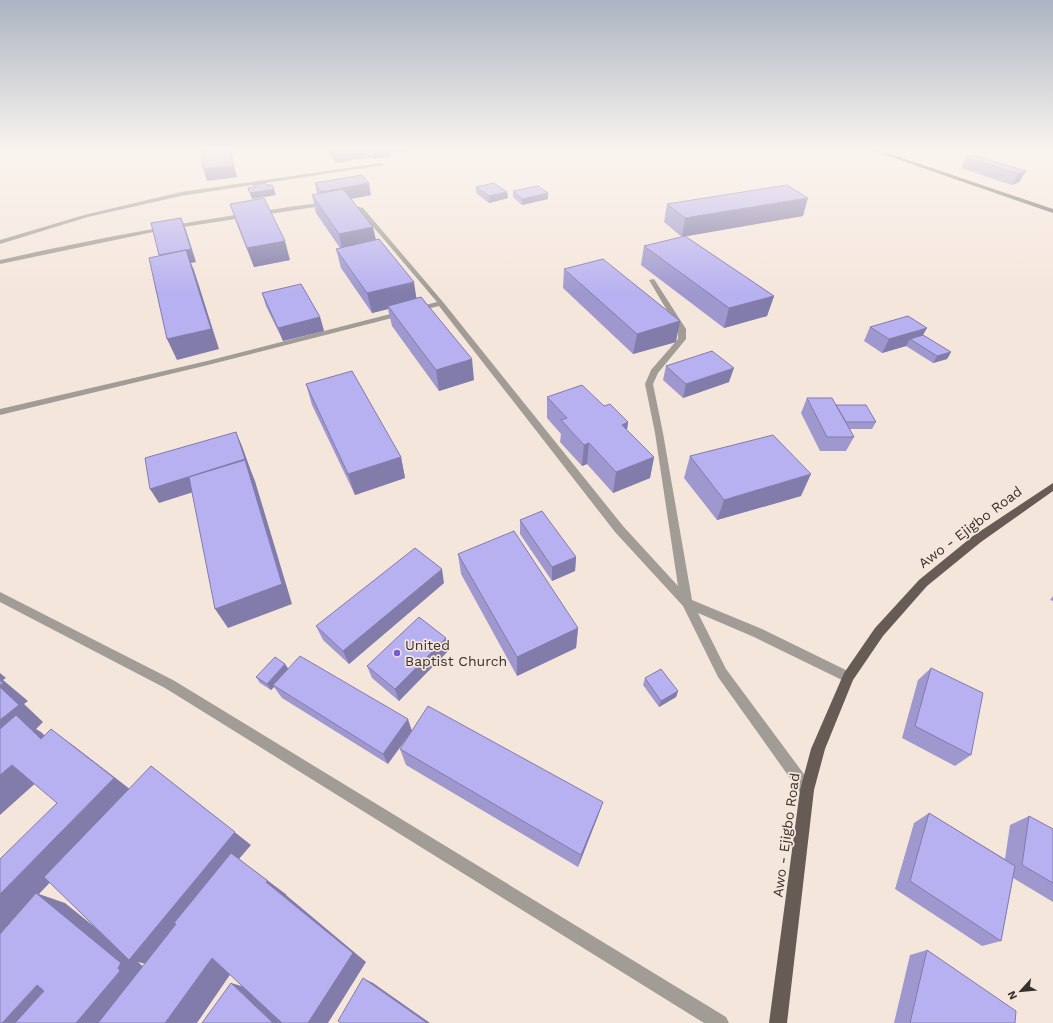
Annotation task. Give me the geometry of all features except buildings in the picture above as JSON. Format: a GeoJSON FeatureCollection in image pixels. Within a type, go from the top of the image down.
{"type":"FeatureCollection","features":[{"type":"Feature","properties":{"kind":"main road"},"geometry":{"type":"LineString","coordinates":[[1011,197],[1053,211]]}},
{"type":"Feature","properties":{"kind":"main road","name":"Awo - Ejigbo Road"},"geometry":{"type":"LineString","coordinates":[[778,1023],[807,790],[818,749],[848,677],[879,632],[923,583],[977,539],[1053,486]]}},
{"type":"Feature","properties":{"kind":"street"},"geometry":{"type":"LineString","coordinates":[[0,242],[86,216],[169,197]]}},
{"type":"Feature","properties":{"kind":"street"},"geometry":{"type":"LineString","coordinates":[[0,262],[78,244],[269,210],[342,202],[351,204],[361,209],[441,303],[619,530],[687,603],[722,673],[807,790]]}},
{"type":"Feature","properties":{"kind":"street"},"geometry":{"type":"LineString","coordinates":[[652,280],[682,329],[682,339],[654,372],[649,384],[659,434],[668,496],[687,603]]}},
{"type":"Feature","properties":{"kind":"street"},"geometry":{"type":"LineString","coordinates":[[0,412],[216,361],[441,303]]}},
{"type":"Feature","properties":{"kind":"street"},"geometry":{"type":"LineString","coordinates":[[0,597],[169,684],[720,1023]]}},
{"type":"Feature","properties":{"kind":"street"},"geometry":{"type":"LineString","coordinates":[[687,603],[758,633],[848,677]]}},
{"type":"Feature","properties":{"kind":"place","name":"United Baptist Church"},"geometry":{"type":"Point","coordinates":[397,653]}}]}
